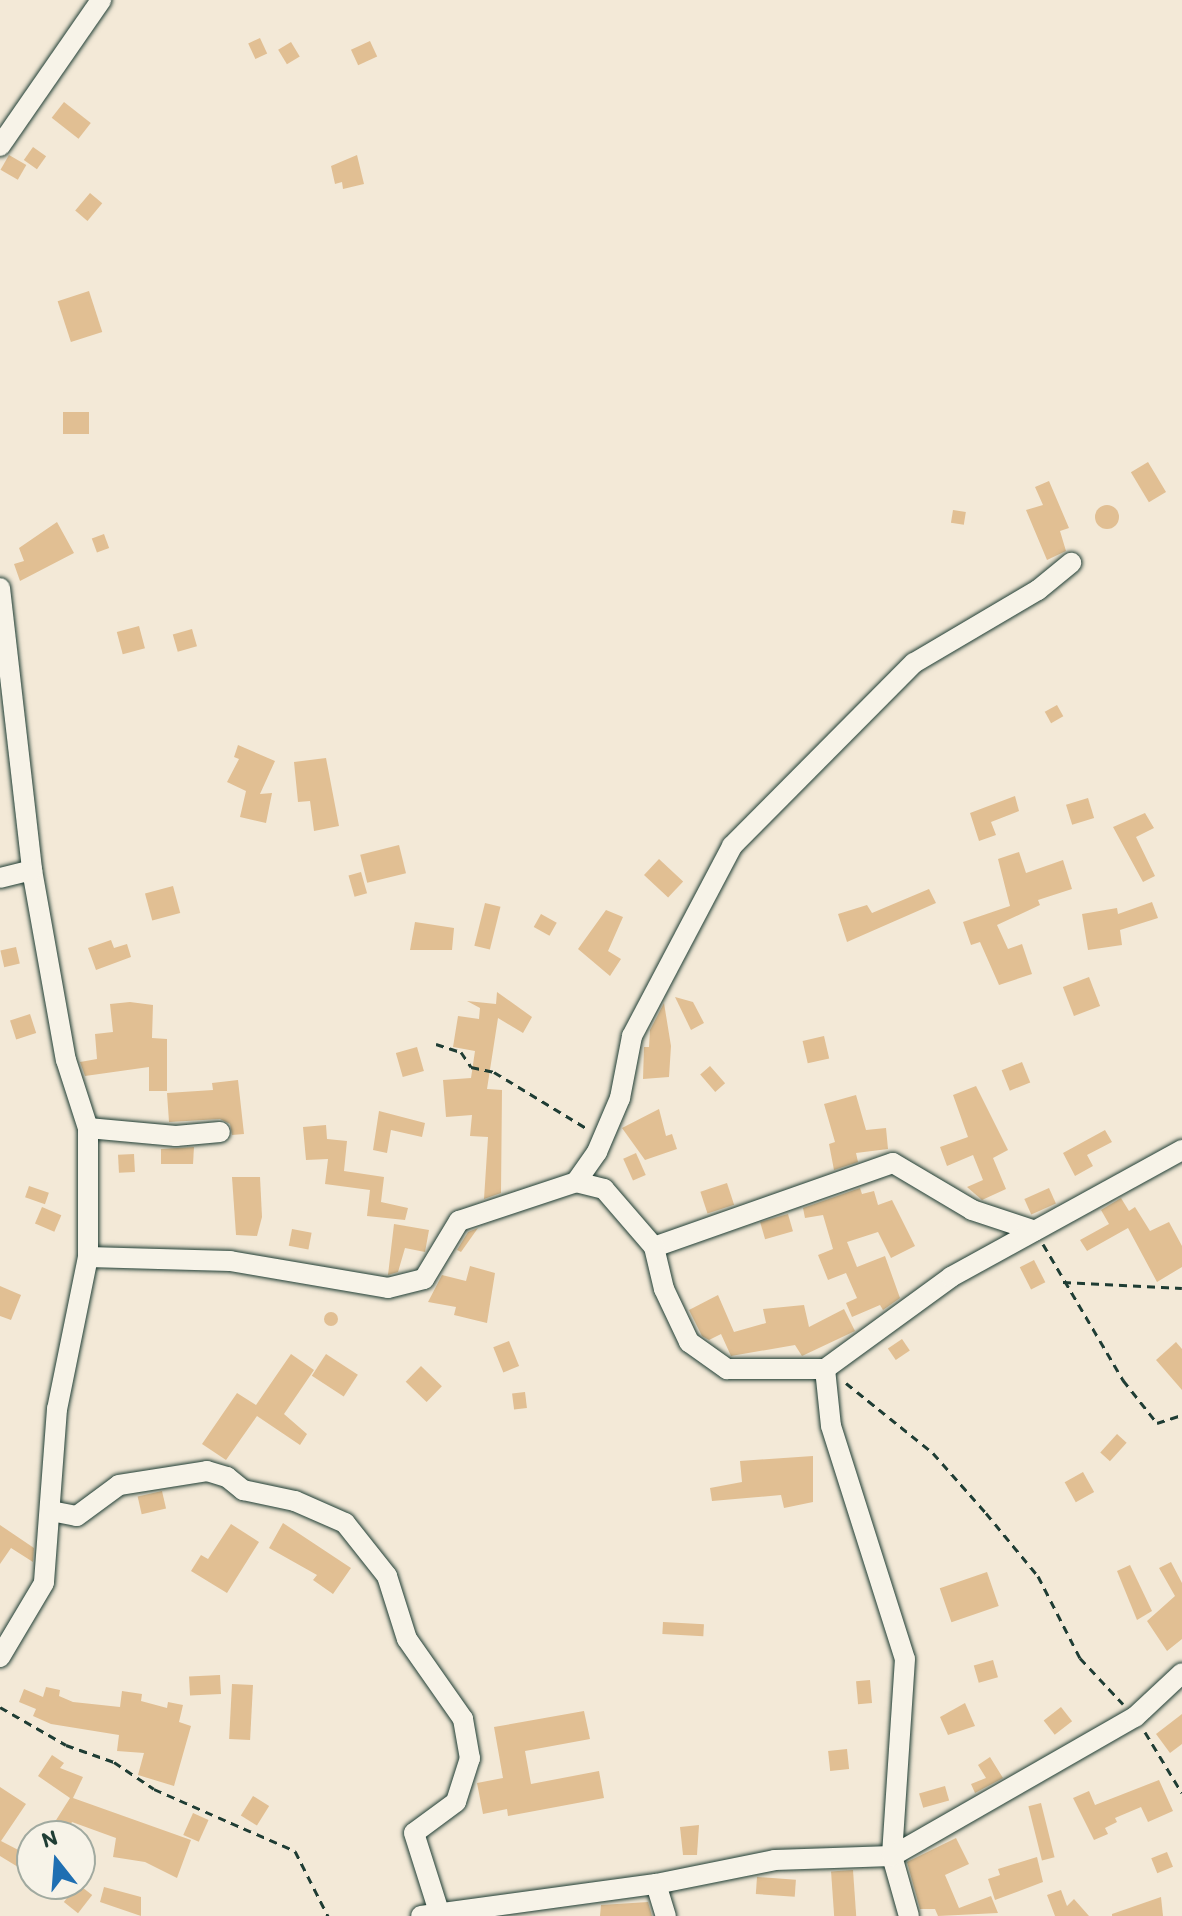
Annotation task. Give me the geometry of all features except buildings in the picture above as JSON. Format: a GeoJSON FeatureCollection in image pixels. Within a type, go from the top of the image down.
{"type":"FeatureCollection","features":[{"type":"Feature","properties":{"kind":"street"},"geometry":{"type":"LineString","coordinates":[[0,146],[101,0]]}},
{"type":"Feature","properties":{"kind":"street"},"geometry":{"type":"LineString","coordinates":[[576,1182],[603,1138],[620,1098],[632,1036],[732,846],[914,663],[1038,590],[1071,563]]}},
{"type":"Feature","properties":{"kind":"street"},"geometry":{"type":"LineString","coordinates":[[0,588],[32,870],[66,1060],[88,1128],[88,1257],[57,1409],[44,1583],[0,1657]]}},
{"type":"Feature","properties":{"kind":"street"},"geometry":{"type":"LineString","coordinates":[[0,878],[32,870]]}},
{"type":"Feature","properties":{"kind":"street"},"geometry":{"type":"LineString","coordinates":[[88,1128],[176,1136],[220,1132]]}},
{"type":"Feature","properties":{"kind":"street"},"geometry":{"type":"LineString","coordinates":[[88,1257],[230,1261],[388,1288],[424,1279],[459,1221],[576,1182],[604,1189],[654,1247],[664,1289],[689,1342],[727,1369],[825,1369],[951,1277],[1182,1150]]}},
{"type":"Feature","properties":{"kind":"street"},"geometry":{"type":"LineString","coordinates":[[654,1247],[893,1163],[972,1210],[1035,1231]]}},
{"type":"Feature","properties":{"kind":"street"},"geometry":{"type":"LineString","coordinates":[[825,1369],[831,1426],[854,1510],[905,1659],[892,1856],[909,1916]]}},
{"type":"Feature","properties":{"kind":"street"},"geometry":{"type":"LineString","coordinates":[[51,1511],[77,1516],[119,1485],[207,1471],[227,1477],[243,1490],[295,1501],[345,1523],[387,1576],[407,1639],[463,1719],[470,1758],[456,1802],[414,1833],[430,1914],[656,1884],[775,1860],[892,1856],[1135,1717],[1182,1673]]}},
{"type":"Feature","properties":{"kind":"street"},"geometry":{"type":"LineString","coordinates":[[656,1884],[666,1916]]}},
{"type":"Feature","properties":{"kind":"path"},"geometry":{"type":"LineString","coordinates":[[436,1044],[461,1052],[471,1067],[494,1072],[603,1138]]}},
{"type":"Feature","properties":{"kind":"path"},"geometry":{"type":"LineString","coordinates":[[1035,1231],[1123,1380],[1157,1423],[1182,1415]]}},
{"type":"Feature","properties":{"kind":"path"},"geometry":{"type":"LineString","coordinates":[[1063,1282],[1182,1288]]}},
{"type":"Feature","properties":{"kind":"path"},"geometry":{"type":"LineString","coordinates":[[825,1369],[933,1453],[986,1513],[1038,1576],[1080,1658],[1135,1717],[1182,1793]]}},
{"type":"Feature","properties":{"kind":"path"},"geometry":{"type":"LineString","coordinates":[[0,1707],[66,1745],[114,1762],[154,1789],[295,1851],[328,1916]]}}]}
